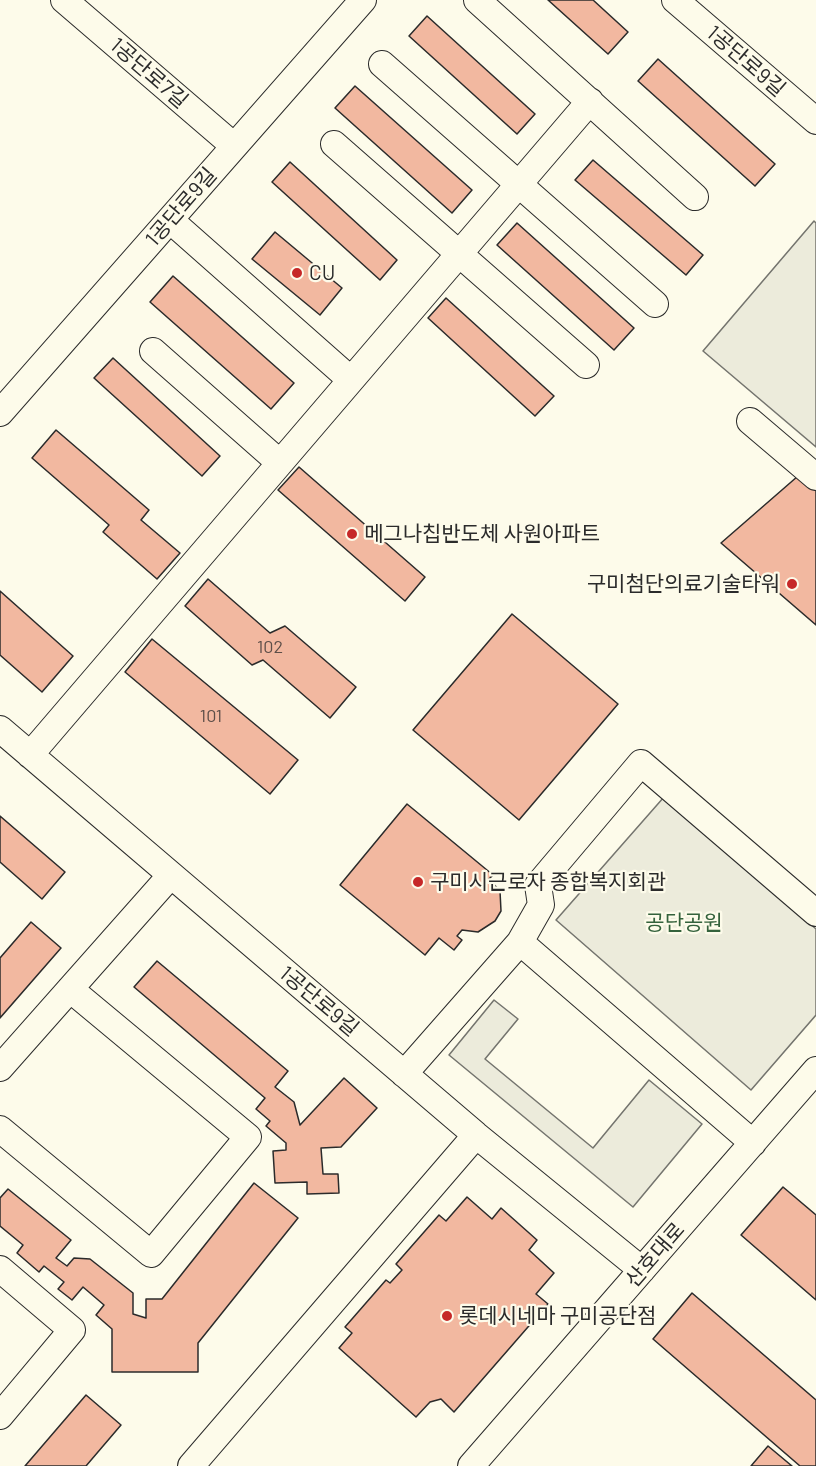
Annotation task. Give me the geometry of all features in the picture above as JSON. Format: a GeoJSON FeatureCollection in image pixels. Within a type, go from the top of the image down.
{"type":"FeatureCollection","features":[{"type":"Feature","properties":{"kind":"street","name":"1공단로7길"},"geometry":{"type":"LineString","coordinates":[[64,0],[234,146]]}},
{"type":"Feature","properties":{"kind":"street","name":"1공단로9길"},"geometry":{"type":"LineString","coordinates":[[0,413],[363,0]]}},
{"type":"Feature","properties":{"kind":"street"},"geometry":{"type":"LineString","coordinates":[[477,0],[695,197]]}},
{"type":"Feature","properties":{"kind":"street","name":"1공단로9길"},"geometry":{"type":"LineString","coordinates":[[675,0],[816,121]]}},
{"type":"Feature","properties":{"kind":"street"},"geometry":{"type":"LineString","coordinates":[[382,64],[655,304]]}},
{"type":"Feature","properties":{"kind":"street"},"geometry":{"type":"LineString","coordinates":[[30,754],[590,101]]}},
{"type":"Feature","properties":{"kind":"street"},"geometry":{"type":"LineString","coordinates":[[334,144],[586,365]]}},
{"type":"Feature","properties":{"kind":"street"},"geometry":{"type":"LineString","coordinates":[[170,220],[351,380]]}},
{"type":"Feature","properties":{"kind":"street"},"geometry":{"type":"LineString","coordinates":[[153,351],[280,463]]}},
{"type":"Feature","properties":{"kind":"street"},"geometry":{"type":"LineString","coordinates":[[750,421],[816,477]]}},
{"type":"Feature","properties":{"kind":"street","name":"1공단로9길"},"geometry":{"type":"LineString","coordinates":[[0,729],[476,1135],[642,1270]]}},
{"type":"Feature","properties":{"kind":"street"},"geometry":{"type":"LineString","coordinates":[[404,1074],[520,942],[542,905],[538,885],[641,763],[816,913]]}},
{"type":"Feature","properties":{"kind":"street"},"geometry":{"type":"LineString","coordinates":[[0,1068],[171,875]]}},
{"type":"Feature","properties":{"kind":"street"},"geometry":{"type":"LineString","coordinates":[[520,942],[753,1143]]}},
{"type":"Feature","properties":{"kind":"street"},"geometry":{"type":"LineString","coordinates":[[0,1129],[151,1254],[248,1137],[70,989]]}},
{"type":"Feature","properties":{"kind":"street","name":"산호대로"},"geometry":{"type":"LineString","coordinates":[[471,1466],[816,1070]]}},
{"type":"Feature","properties":{"kind":"street"},"geometry":{"type":"LineString","coordinates":[[191,1466],[476,1135]]}},
{"type":"Feature","properties":{"kind":"street"},"geometry":{"type":"LineString","coordinates":[[0,1269],[72,1330],[0,1416]]}},
{"type":"Feature","properties":{"kind":"green space"},"geometry":{"type":"Polygon","coordinates":[[[814,221],[816,223],[816,447],[703,351],[814,221]]]}},
{"type":"Feature","properties":{"kind":"green space","name":"공단공원"},"geometry":{"type":"Polygon","coordinates":[[[664,797],[816,929],[816,1015],[751,1090],[556,920],[664,797]]]}},
{"type":"Feature","properties":{"kind":"green space"},"geometry":{"type":"Polygon","coordinates":[[[494,1000],[518,1019],[485,1059],[593,1148],[649,1080],[702,1124],[633,1207],[449,1055],[494,1000]]]}},
{"type":"Feature","properties":{"kind":"building"},"geometry":{"type":"Polygon","coordinates":[[[548,0],[593,0],[628,32],[608,54],[548,0]]]}},
{"type":"Feature","properties":{"kind":"building"},"geometry":{"type":"Polygon","coordinates":[[[427,16],[535,114],[517,134],[409,36],[427,16]]]}},
{"type":"Feature","properties":{"kind":"building"},"geometry":{"type":"Polygon","coordinates":[[[658,59],[775,164],[755,186],[638,81],[658,59]]]}},
{"type":"Feature","properties":{"kind":"building"},"geometry":{"type":"Polygon","coordinates":[[[355,86],[472,190],[452,213],[335,108],[355,86]]]}},
{"type":"Feature","properties":{"kind":"building"},"geometry":{"type":"Polygon","coordinates":[[[593,160],[703,255],[686,275],[575,180],[593,160]]]}},
{"type":"Feature","properties":{"kind":"building"},"geometry":{"type":"Polygon","coordinates":[[[290,162],[397,260],[380,280],[272,182],[290,162]]]}},
{"type":"Feature","properties":{"kind":"building"},"geometry":{"type":"Polygon","coordinates":[[[517,223],[634,328],[614,350],[497,245],[517,223]]]}},
{"type":"Feature","properties":{"kind":"building","name":"CU"},"geometry":{"type":"Polygon","coordinates":[[[275,232],[342,288],[320,315],[252,259],[275,232]]]}},
{"type":"Feature","properties":{"kind":"building"},"geometry":{"type":"Polygon","coordinates":[[[173,276],[294,383],[271,409],[150,302],[173,276]]]}},
{"type":"Feature","properties":{"kind":"building"},"geometry":{"type":"Polygon","coordinates":[[[446,298],[554,396],[535,416],[428,318],[446,298]]]}},
{"type":"Feature","properties":{"kind":"building"},"geometry":{"type":"Polygon","coordinates":[[[113,358],[220,456],[202,476],[94,378],[113,358]]]}},
{"type":"Feature","properties":{"kind":"building"},"geometry":{"type":"Polygon","coordinates":[[[56,430],[149,510],[141,520],[180,553],[157,579],[103,532],[109,525],[32,458],[56,430]]]}},
{"type":"Feature","properties":{"kind":"building","name":"메그나칩반도체 사원아파트"},"geometry":{"type":"Polygon","coordinates":[[[299,467],[425,577],[405,601],[278,490],[299,467]]]}},
{"type":"Feature","properties":{"kind":"building","name":"구미첨단의료기술타워"},"geometry":{"type":"Polygon","coordinates":[[[798,476],[816,491],[816,625],[721,543],[798,476]]]}},
{"type":"Feature","properties":{"kind":"building"},"geometry":{"type":"Polygon","coordinates":[[[208,579],[270,633],[285,626],[356,687],[330,718],[263,660],[252,665],[185,606],[208,579]]]}},
{"type":"Feature","properties":{"kind":"building"},"geometry":{"type":"Polygon","coordinates":[[[0,591],[73,656],[42,692],[0,655],[0,591]]]}},
{"type":"Feature","properties":{"kind":"building"},"geometry":{"type":"Polygon","coordinates":[[[512,614],[618,704],[519,820],[413,730],[512,614]]]}},
{"type":"Feature","properties":{"kind":"building"},"geometry":{"type":"Polygon","coordinates":[[[152,639],[298,760],[270,794],[125,672],[152,639]]]}},
{"type":"Feature","properties":{"kind":"building","name":"구미시근로자 종합복지회관"},"geometry":{"type":"Polygon","coordinates":[[[407,804],[493,875],[489,879],[500,891],[501,911],[495,921],[478,932],[462,930],[457,936],[462,940],[454,950],[439,938],[425,955],[340,885],[407,804]]]}},
{"type":"Feature","properties":{"kind":"building"},"geometry":{"type":"Polygon","coordinates":[[[0,816],[65,872],[42,899],[0,862],[0,816]]]}},
{"type":"Feature","properties":{"kind":"building"},"geometry":{"type":"Polygon","coordinates":[[[31,922],[61,948],[0,1018],[0,958],[31,922]]]}},
{"type":"Feature","properties":{"kind":"building"},"geometry":{"type":"Polygon","coordinates":[[[157,961],[288,1071],[275,1087],[294,1102],[300,1125],[344,1078],[377,1108],[341,1147],[321,1148],[323,1174],[338,1174],[339,1193],[307,1194],[307,1182],[275,1183],[273,1151],[286,1150],[286,1143],[266,1126],[270,1121],[256,1109],[265,1098],[134,987],[157,961]]]}},
{"type":"Feature","properties":{"kind":"building"},"geometry":{"type":"Polygon","coordinates":[[[254,1183],[298,1218],[198,1343],[198,1372],[112,1372],[112,1329],[96,1315],[104,1305],[83,1287],[72,1300],[58,1289],[64,1282],[44,1266],[39,1272],[17,1253],[23,1245],[0,1226],[0,1198],[8,1189],[71,1240],[56,1258],[67,1266],[74,1258],[90,1259],[133,1293],[133,1314],[146,1318],[146,1299],[162,1299],[254,1183]]]}},
{"type":"Feature","properties":{"kind":"building"},"geometry":{"type":"Polygon","coordinates":[[[783,1187],[816,1215],[816,1300],[741,1235],[783,1187]]]}},
{"type":"Feature","properties":{"kind":"building","name":"롯데시네마 구미공단점"},"geometry":{"type":"Polygon","coordinates":[[[467,1197],[492,1219],[501,1208],[537,1240],[529,1250],[554,1273],[536,1294],[548,1304],[454,1412],[441,1399],[430,1402],[416,1417],[339,1348],[352,1333],[345,1327],[386,1280],[390,1283],[402,1270],[396,1264],[439,1215],[446,1221],[467,1197]]]}},
{"type":"Feature","properties":{"kind":"building"},"geometry":{"type":"Polygon","coordinates":[[[692,1293],[816,1400],[816,1466],[800,1466],[653,1339],[692,1293]]]}},
{"type":"Feature","properties":{"kind":"building"},"geometry":{"type":"Polygon","coordinates":[[[86,1395],[121,1425],[86,1466],[25,1466],[86,1395]]]}},
{"type":"Feature","properties":{"kind":"building"},"geometry":{"type":"Polygon","coordinates":[[[768,1446],[792,1466],[751,1466],[768,1446]]]}},
{"type":"Feature","properties":{"kind":"place","name":"CU"},"geometry":{"type":"Point","coordinates":[297,273]}},
{"type":"Feature","properties":{"kind":"place","name":"메그나칩반도체 사원아파트"},"geometry":{"type":"Point","coordinates":[352,534]}},
{"type":"Feature","properties":{"kind":"place","name":"구미첨단의료기술타워"},"geometry":{"type":"Point","coordinates":[792,584]}},
{"type":"Feature","properties":{"kind":"place","name":"구미시근로자 종합복지회관"},"geometry":{"type":"Point","coordinates":[418,882]}},
{"type":"Feature","properties":{"kind":"place","name":"롯데시네마 구미공단점"},"geometry":{"type":"Point","coordinates":[447,1316]}}]}
